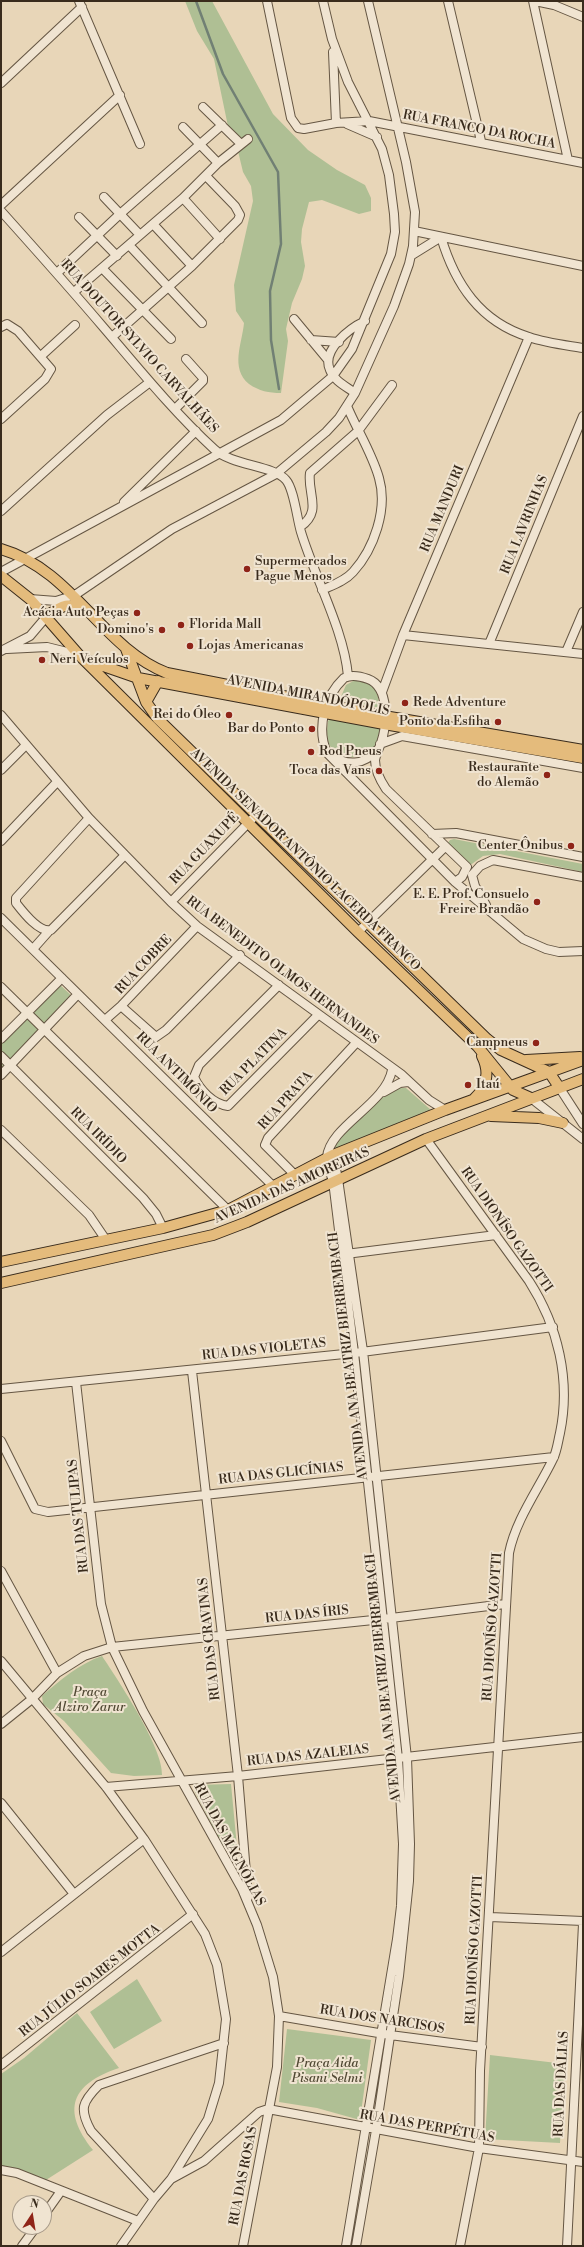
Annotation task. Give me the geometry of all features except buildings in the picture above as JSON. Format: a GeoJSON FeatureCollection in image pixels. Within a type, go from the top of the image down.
{"type":"FeatureCollection","features":[{"type":"Feature","properties":{"kind":"main road"},"geometry":{"type":"LineString","coordinates":[[3,548],[40,569],[75,595],[125,647]]}},
{"type":"Feature","properties":{"kind":"main road"},"geometry":{"type":"LineString","coordinates":[[1,576],[10,582],[47,616],[79,655]]}},
{"type":"Feature","properties":{"kind":"main road"},"geometry":{"type":"LineString","coordinates":[[47,616],[59,608],[74,605],[98,620]]}},
{"type":"Feature","properties":{"kind":"main road"},"geometry":{"type":"LineString","coordinates":[[55,627],[59,608]]}},
{"type":"Feature","properties":{"kind":"main road","name":"AVENIDA SENADOR ANTÔNIO LACERDA FRANCO"},"geometry":{"type":"LineString","coordinates":[[125,647],[146,702],[158,719],[487,1039],[501,1050],[549,1072]]}},
{"type":"Feature","properties":{"kind":"main road","name":"AVENIDA MIRANDÓPOLIS"},"geometry":{"type":"LineString","coordinates":[[125,647],[144,661],[176,675],[384,720],[583,758]]}},
{"type":"Feature","properties":{"kind":"main road","name":"AVENIDA SENADOR ANTÔNIO LACERDA FRANCO"},"geometry":{"type":"LineString","coordinates":[[79,655],[358,932],[478,1047],[510,1087]]}},
{"type":"Feature","properties":{"kind":"main road","name":"AVENIDA MIRANDÓPOLIS"},"geometry":{"type":"LineString","coordinates":[[79,655],[95,665],[138,678],[325,707]]}},
{"type":"Feature","properties":{"kind":"main road"},"geometry":{"type":"LineString","coordinates":[[95,665],[125,666],[129,663],[130,658]]}},
{"type":"Feature","properties":{"kind":"main road"},"geometry":{"type":"LineString","coordinates":[[146,702],[158,682]]}},
{"type":"Feature","properties":{"kind":"main road","name":"AVENIDA MIRANDÓPOLIS"},"geometry":{"type":"LineString","coordinates":[[384,720],[583,750]]}},
{"type":"Feature","properties":{"kind":"main road"},"geometry":{"type":"LineString","coordinates":[[472,1101],[482,1089],[487,1071],[478,1047]]}},
{"type":"Feature","properties":{"kind":"main road"},"geometry":{"type":"LineString","coordinates":[[524,1060],[583,1059]]}},
{"type":"Feature","properties":{"kind":"main road","name":"AVENIDA DAS AMOREIRAS"},"geometry":{"type":"LineString","coordinates":[[1,1262],[163,1228],[228,1210],[330,1157],[445,1110],[583,1059]]}},
{"type":"Feature","properties":{"kind":"main road"},"geometry":{"type":"LineString","coordinates":[[549,1072],[559,1087]]}},
{"type":"Feature","properties":{"kind":"main road","name":"AVENIDA DAS AMOREIRAS"},"geometry":{"type":"LineString","coordinates":[[1,1283],[213,1235],[247,1222],[426,1139],[583,1079]]}},
{"type":"Feature","properties":{"kind":"main road"},"geometry":{"type":"LineString","coordinates":[[510,1087],[531,1098]]}},
{"type":"Feature","properties":{"kind":"main road"},"geometry":{"type":"LineString","coordinates":[[487,1116],[539,1118],[563,1123]]}},
{"type":"Feature","properties":{"kind":"street","name":"RUA FRANCO DA ROCHA"},"geometry":{"type":"LineString","coordinates":[[267,1],[286,96],[291,118],[295,125],[304,129],[340,123],[369,121],[481,141],[583,163]]}},
{"type":"Feature","properties":{"kind":"street"},"geometry":{"type":"LineString","coordinates":[[323,1],[332,40],[340,123],[377,137]]}},
{"type":"Feature","properties":{"kind":"street"},"geometry":{"type":"LineString","coordinates":[[27,597],[56,601],[75,595],[172,530],[276,474],[326,432],[339,418],[355,393],[394,306],[412,255],[415,212],[406,162],[368,1]]}},
{"type":"Feature","properties":{"kind":"street"},"geometry":{"type":"LineString","coordinates":[[448,1],[481,141]]}},
{"type":"Feature","properties":{"kind":"street"},"geometry":{"type":"LineString","coordinates":[[568,160],[534,1],[554,5],[583,17]]}},
{"type":"Feature","properties":{"kind":"street"},"geometry":{"type":"LineString","coordinates":[[1,83],[81,4],[140,144]]}},
{"type":"Feature","properties":{"kind":"street"},"geometry":{"type":"LineString","coordinates":[[1,572],[281,420],[333,376],[352,349],[366,321],[392,254],[396,232],[389,175],[382,149],[369,121],[353,94],[332,40]]}},
{"type":"Feature","properties":{"kind":"street"},"geometry":{"type":"LineString","coordinates":[[1,205],[120,95]]}},
{"type":"Feature","properties":{"kind":"street"},"geometry":{"type":"LineString","coordinates":[[74,292],[183,198],[218,163],[244,141],[222,125],[203,107]]}},
{"type":"Feature","properties":{"kind":"street"},"geometry":{"type":"LineString","coordinates":[[57,273],[120,214],[222,125]]}},
{"type":"Feature","properties":{"kind":"street"},"geometry":{"type":"LineString","coordinates":[[183,127],[218,163]]}},
{"type":"Feature","properties":{"kind":"street"},"geometry":{"type":"LineString","coordinates":[[112,337],[192,266],[234,225],[240,216],[235,206],[206,176]]}},
{"type":"Feature","properties":{"kind":"street"},"geometry":{"type":"LineString","coordinates":[[104,197],[140,235]]}},
{"type":"Feature","properties":{"kind":"street"},"geometry":{"type":"LineString","coordinates":[[183,198],[220,239]]}},
{"type":"Feature","properties":{"kind":"street","name":"RUA DOUTOR SYLVIO CARVALHÃES"},"geometry":{"type":"LineString","coordinates":[[1,212],[74,292],[150,382],[219,454],[276,474]]}},
{"type":"Feature","properties":{"kind":"street"},"geometry":{"type":"LineString","coordinates":[[79,217],[116,256]]}},
{"type":"Feature","properties":{"kind":"street"},"geometry":{"type":"LineString","coordinates":[[153,224],[192,266]]}},
{"type":"Feature","properties":{"kind":"street"},"geometry":{"type":"LineString","coordinates":[[414,231],[583,266]]}},
{"type":"Feature","properties":{"kind":"street"},"geometry":{"type":"LineString","coordinates":[[412,255],[441,237]]}},
{"type":"Feature","properties":{"kind":"street"},"geometry":{"type":"LineString","coordinates":[[441,237],[454,274],[476,306],[492,319],[529,337],[583,348]]}},
{"type":"Feature","properties":{"kind":"street"},"geometry":{"type":"LineString","coordinates":[[129,245],[202,323]]}},
{"type":"Feature","properties":{"kind":"street"},"geometry":{"type":"LineString","coordinates":[[102,268],[171,340]]}},
{"type":"Feature","properties":{"kind":"street"},"geometry":{"type":"LineString","coordinates":[[294,319],[328,360],[333,376],[355,393]]}},
{"type":"Feature","properties":{"kind":"street"},"geometry":{"type":"LineString","coordinates":[[328,360],[339,342],[351,329],[366,321]]}},
{"type":"Feature","properties":{"kind":"street"},"geometry":{"type":"LineString","coordinates":[[1,327],[7,324],[12,326],[50,366],[50,373],[1,419]]}},
{"type":"Feature","properties":{"kind":"street"},"geometry":{"type":"LineString","coordinates":[[41,356],[75,325]]}},
{"type":"Feature","properties":{"kind":"street","name":"RUA MANDURI"},"geometry":{"type":"LineString","coordinates":[[382,692],[403,635],[529,337]]}},
{"type":"Feature","properties":{"kind":"street"},"geometry":{"type":"LineString","coordinates":[[311,340],[339,342]]}},
{"type":"Feature","properties":{"kind":"street"},"geometry":{"type":"LineString","coordinates":[[175,409],[203,381],[203,378],[186,359]]}},
{"type":"Feature","properties":{"kind":"street"},"geometry":{"type":"LineString","coordinates":[[1,511],[107,415],[150,382]]}},
{"type":"Feature","properties":{"kind":"street"},"geometry":{"type":"LineString","coordinates":[[300,527],[307,522],[312,510],[313,495],[310,473],[358,431],[392,385]]}},
{"type":"Feature","properties":{"kind":"street"},"geometry":{"type":"LineString","coordinates":[[322,590],[339,583],[352,572],[364,558],[373,540],[379,519],[381,500],[380,480],[374,463],[347,406]]}},
{"type":"Feature","properties":{"kind":"street","name":"RUA LAVRINHAS"},"geometry":{"type":"LineString","coordinates":[[489,644],[583,416]]}},
{"type":"Feature","properties":{"kind":"street"},"geometry":{"type":"LineString","coordinates":[[117,508],[196,431]]}},
{"type":"Feature","properties":{"kind":"street"},"geometry":{"type":"LineString","coordinates":[[276,474],[286,480],[290,487],[312,566],[344,649],[348,676]]}},
{"type":"Feature","properties":{"kind":"street"},"geometry":{"type":"LineString","coordinates":[[566,652],[583,612]]}},
{"type":"Feature","properties":{"kind":"street"},"geometry":{"type":"LineString","coordinates":[[4,650],[30,636],[47,616]]}},
{"type":"Feature","properties":{"kind":"street"},"geometry":{"type":"LineString","coordinates":[[403,635],[583,654]]}},
{"type":"Feature","properties":{"kind":"street"},"geometry":{"type":"LineString","coordinates":[[4,650],[47,647],[79,655]]}},
{"type":"Feature","properties":{"kind":"street"},"geometry":{"type":"LineString","coordinates":[[492,914],[474,886],[470,870],[386,789],[381,782],[375,761],[384,720],[382,692],[372,680],[362,677],[348,676],[341,681],[325,707],[324,743],[327,753],[332,759],[455,882],[492,914],[523,938],[534,944],[559,952],[583,952]]}},
{"type":"Feature","properties":{"kind":"street","name":"RUA BENEDITO OLMOS HERNANDES"},"geometry":{"type":"LineString","coordinates":[[1,715],[57,782],[124,856],[197,926],[240,955],[408,1082],[429,1100],[445,1110]]}},
{"type":"Feature","properties":{"kind":"street"},"geometry":{"type":"LineString","coordinates":[[324,743],[334,756],[348,762],[355,763],[367,760],[379,747],[402,736],[583,768]]}},
{"type":"Feature","properties":{"kind":"street"},"geometry":{"type":"LineString","coordinates":[[1,770],[26,745]]}},
{"type":"Feature","properties":{"kind":"street"},"geometry":{"type":"LineString","coordinates":[[1,840],[57,782]]}},
{"type":"Feature","properties":{"kind":"street","name":"RUA GUAXUPÉ"},"geometry":{"type":"LineString","coordinates":[[171,902],[257,814]]}},
{"type":"Feature","properties":{"kind":"street"},"geometry":{"type":"LineString","coordinates":[[49,931],[41,928],[22,910],[16,903],[16,898],[89,818]]}},
{"type":"Feature","properties":{"kind":"street"},"geometry":{"type":"LineString","coordinates":[[432,834],[456,833],[583,857]]}},
{"type":"Feature","properties":{"kind":"street"},"geometry":{"type":"LineString","coordinates":[[358,932],[445,847]]}},
{"type":"Feature","properties":{"kind":"street"},"geometry":{"type":"LineString","coordinates":[[33,949],[124,856]]}},
{"type":"Feature","properties":{"kind":"street"},"geometry":{"type":"LineString","coordinates":[[455,882],[470,870],[484,863],[498,861],[583,877]]}},
{"type":"Feature","properties":{"kind":"street","name":"RUA ANTIMÔNIO"},"geometry":{"type":"LineString","coordinates":[[1,918],[274,1187]]}},
{"type":"Feature","properties":{"kind":"street","name":"RUA COBRE"},"geometry":{"type":"LineString","coordinates":[[197,926],[122,1006],[156,1038],[166,1030],[240,955]]}},
{"type":"Feature","properties":{"kind":"street"},"geometry":{"type":"LineString","coordinates":[[1,1039],[26,1012],[62,978]]}},
{"type":"Feature","properties":{"kind":"street","name":"RUA PLATINA"},"geometry":{"type":"LineString","coordinates":[[279,985],[199,1065],[194,1077],[198,1086],[217,1104],[228,1106],[318,1015]]}},
{"type":"Feature","properties":{"kind":"street"},"geometry":{"type":"LineString","coordinates":[[1,987],[228,1210]]}},
{"type":"Feature","properties":{"kind":"street"},"geometry":{"type":"LineString","coordinates":[[1,1075],[78,994]]}},
{"type":"Feature","properties":{"kind":"street"},"geometry":{"type":"LineString","coordinates":[[105,1020],[122,1006]]}},
{"type":"Feature","properties":{"kind":"street","name":"RUA PRATA"},"geometry":{"type":"LineString","coordinates":[[296,1176],[265,1145],[268,1138],[356,1043]]}},
{"type":"Feature","properties":{"kind":"street","name":"RUA IRÍDIO"},"geometry":{"type":"LineString","coordinates":[[1,1056],[143,1198],[156,1214],[163,1228]]}},
{"type":"Feature","properties":{"kind":"street"},"geometry":{"type":"LineString","coordinates":[[330,1157],[331,1147],[338,1136],[378,1096],[387,1084],[392,1070]]}},
{"type":"Feature","properties":{"kind":"street"},"geometry":{"type":"LineString","coordinates":[[378,1096],[392,1087],[408,1082]]}},
{"type":"Feature","properties":{"kind":"street"},"geometry":{"type":"LineString","coordinates":[[559,1087],[583,1124]]}},
{"type":"Feature","properties":{"kind":"street"},"geometry":{"type":"LineString","coordinates":[[531,1098],[583,1139]]}},
{"type":"Feature","properties":{"kind":"street"},"geometry":{"type":"LineString","coordinates":[[1,1130],[89,1215],[106,1240]]}},
{"type":"Feature","properties":{"kind":"street","name":"RUA DIONÍSO GAZOTTI"},"geometry":{"type":"LineString","coordinates":[[426,1139],[532,1286],[553,1327],[562,1369],[564,1402],[562,1422],[554,1457],[518,1526],[511,1544],[505,1604],[490,1917],[482,2047],[479,2148],[460,2246]]}},
{"type":"Feature","properties":{"kind":"street","name":"AVENIDA ANA BEATRIZ BIERREMBACH"},"geometry":{"type":"LineString","coordinates":[[330,1157],[363,1351],[376,1476],[387,1618],[402,1758],[401,1899],[376,2130],[356,2246]]}},
{"type":"Feature","properties":{"kind":"street"},"geometry":{"type":"LineString","coordinates":[[346,1254],[496,1235]]}},
{"type":"Feature","properties":{"kind":"street","name":"AVENIDA ANA BEATRIZ BIERREMBACH"},"geometry":{"type":"LineString","coordinates":[[346,1254],[366,1476],[387,1618]]}},
{"type":"Feature","properties":{"kind":"street","name":"RUA DAS VIOLETAS"},"geometry":{"type":"LineString","coordinates":[[1,1389],[192,1371],[354,1353],[553,1327]]}},
{"type":"Feature","properties":{"kind":"street","name":"RUA DAS CRAVINAS"},"geometry":{"type":"LineString","coordinates":[[192,1371],[238,1776],[248,1904]]}},
{"type":"Feature","properties":{"kind":"street","name":"RUA DAS TULIPAS"},"geometry":{"type":"LineString","coordinates":[[76,1382],[91,1508],[100,1604],[112,1647]]}},
{"type":"Feature","properties":{"kind":"street","name":"RUA DAS GLICÍNIAS"},"geometry":{"type":"LineString","coordinates":[[1,1441],[35,1509],[48,1512],[366,1476],[554,1457]]}},
{"type":"Feature","properties":{"kind":"street"},"geometry":{"type":"LineString","coordinates":[[1,1571],[57,1673]]}},
{"type":"Feature","properties":{"kind":"street","name":"RUA DAS ÍRIS"},"geometry":{"type":"LineString","coordinates":[[1,1724],[32,1699],[57,1673],[84,1656],[112,1647],[505,1604]]}},
{"type":"Feature","properties":{"kind":"street","name":"RUA DAS MAGNÓLIAS"},"geometry":{"type":"LineString","coordinates":[[112,1647],[143,1711],[258,1925],[273,1976],[279,2016],[277,2067],[268,2109]]}},
{"type":"Feature","properties":{"kind":"street"},"geometry":{"type":"LineString","coordinates":[[1,1662],[106,1787],[144,1839],[205,1934],[217,1965],[226,2019],[219,2083],[208,2119],[171,2179],[154,2199],[121,2246]]}},
{"type":"Feature","properties":{"kind":"street","name":"RUA DAS AZALEIAS"},"geometry":{"type":"LineString","coordinates":[[106,1787],[238,1776],[402,1758],[498,1745],[583,1737]]}},
{"type":"Feature","properties":{"kind":"street"},"geometry":{"type":"LineString","coordinates":[[1,1803],[74,1894]]}},
{"type":"Feature","properties":{"kind":"street"},"geometry":{"type":"LineString","coordinates":[[2,1947],[74,1894],[144,1839]]}},
{"type":"Feature","properties":{"kind":"street","name":"RUA JÚLIO SOARES MOTTA"},"geometry":{"type":"LineString","coordinates":[[1,2065],[193,1914]]}},
{"type":"Feature","properties":{"kind":"street"},"geometry":{"type":"LineString","coordinates":[[490,1917],[583,1923]]}},
{"type":"Feature","properties":{"kind":"street","name":"RUA DAS DÁLIAS"},"geometry":{"type":"LineString","coordinates":[[567,2246],[570,2160],[583,1923]]}},
{"type":"Feature","properties":{"kind":"street","name":"RUA DOS NARCISOS"},"geometry":{"type":"LineString","coordinates":[[279,2016],[386,2034],[482,2047]]}},
{"type":"Feature","properties":{"kind":"street","name":"AVENIDA ANA BEATRIZ BIERREMBACH"},"geometry":{"type":"LineString","coordinates":[[346,2246],[366,2129],[386,2034]]}},
{"type":"Feature","properties":{"kind":"street"},"geometry":{"type":"LineString","coordinates":[[154,2199],[91,2131],[84,2118],[84,2105],[89,2095],[99,2085],[224,2043]]}},
{"type":"Feature","properties":{"kind":"street"},"geometry":{"type":"LineString","coordinates":[[171,2179],[204,2161],[259,2112],[268,2109]]}},
{"type":"Feature","properties":{"kind":"street","name":"RUA DAS PERPÉTUAS"},"geometry":{"type":"LineString","coordinates":[[268,2109],[366,2129],[479,2148],[583,2162]]}},
{"type":"Feature","properties":{"kind":"street","name":"RUA DAS ROSAS"},"geometry":{"type":"LineString","coordinates":[[243,2246],[268,2109]]}},
{"type":"Feature","properties":{"kind":"street"},"geometry":{"type":"LineString","coordinates":[[1,2170],[17,2173],[138,2221]]}},
{"type":"Feature","properties":{"kind":"street"},"geometry":{"type":"LineString","coordinates":[[52,2204],[61,2191]]}},
{"type":"Feature","properties":{"kind":"street"},"geometry":{"type":"LineString","coordinates":[[22,2246],[30,2235]]}},
{"type":"Feature","properties":{"kind":"green space"},"geometry":{"type":"Polygon","coordinates":[[[185,1],[212,1],[273,114],[308,150],[337,170],[365,185],[371,198],[371,211],[359,214],[322,200],[309,202],[302,229],[301,242],[305,266],[302,279],[292,303],[286,329],[288,341],[281,393],[264,391],[249,384],[243,378],[240,371],[239,355],[244,323],[236,311],[234,285],[253,201],[251,186],[243,172],[237,147],[230,136],[214,59],[197,31],[185,1]]]}},
{"type":"Feature","properties":{"kind":"green space"},"geometry":{"type":"Polygon","coordinates":[[[357,679],[368,683],[377,692],[379,708],[340,699],[346,685],[357,679]]]}},
{"type":"Feature","properties":{"kind":"green space"},"geometry":{"type":"Polygon","coordinates":[[[331,718],[376,726],[381,730],[379,741],[374,748],[362,755],[348,757],[341,755],[335,752],[330,746],[328,740],[328,721],[331,718]]]}},
{"type":"Feature","properties":{"kind":"green space"},"geometry":{"type":"Polygon","coordinates":[[[454,839],[583,864],[583,872],[500,854],[483,856],[469,866],[447,844],[450,840],[454,839]]]}},
{"type":"Feature","properties":{"kind":"green space"},"geometry":{"type":"Polygon","coordinates":[[[58,983],[73,997],[1,1072],[1,1042],[58,983]]]}},
{"type":"Feature","properties":{"kind":"green space"},"geometry":{"type":"Polygon","coordinates":[[[398,1088],[406,1088],[431,1110],[331,1154],[343,1134],[368,1107],[398,1088]]]}},
{"type":"Feature","properties":{"kind":"green space","name":"Praça Alziro Zarur"},"geometry":{"type":"Polygon","coordinates":[[[102,1656],[129,1697],[148,1732],[161,1763],[162,1775],[134,1776],[111,1773],[64,1721],[43,1704],[42,1696],[56,1684],[85,1663],[102,1656]]]}},
{"type":"Feature","properties":{"kind":"green space"},"geometry":{"type":"Polygon","coordinates":[[[231,1784],[237,1847],[237,1869],[233,1856],[222,1844],[195,1792],[194,1785],[231,1784]]]}},
{"type":"Feature","properties":{"kind":"green space"},"geometry":{"type":"Polygon","coordinates":[[[137,1979],[162,2021],[114,2049],[90,2012],[137,1979]]]}},
{"type":"Feature","properties":{"kind":"green space"},"geometry":{"type":"Polygon","coordinates":[[[77,2013],[119,2068],[103,2074],[90,2082],[81,2090],[76,2100],[75,2111],[77,2123],[83,2136],[93,2150],[46,2180],[1,2167],[1,2074],[24,2058],[77,2013]]]}},
{"type":"Feature","properties":{"kind":"green space","name":"Praça Aida Pisani Selmi"},"geometry":{"type":"Polygon","coordinates":[[[287,2029],[371,2040],[360,2120],[317,2108],[279,2102],[287,2029]]]}},
{"type":"Feature","properties":{"kind":"green space"},"geometry":{"type":"Polygon","coordinates":[[[490,2055],[565,2064],[560,2143],[485,2139],[490,2055]]]}},
{"type":"Feature","properties":{"kind":"waterway"},"geometry":{"type":"LineString","coordinates":[[196,1],[223,74],[278,172],[281,244],[270,291],[271,340],[279,389]]}},
{"type":"Feature","properties":{"kind":"place","name":"Supermercados Pague Menos"},"geometry":{"type":"Point","coordinates":[247,569]}},
{"type":"Feature","properties":{"kind":"place","name":"Acácia Auto Peças"},"geometry":{"type":"Point","coordinates":[137,613]}},
{"type":"Feature","properties":{"kind":"place","name":"Florida Mall"},"geometry":{"type":"Point","coordinates":[181,625]}},
{"type":"Feature","properties":{"kind":"place","name":"Domino's"},"geometry":{"type":"Point","coordinates":[162,630]}},
{"type":"Feature","properties":{"kind":"place","name":"Lojas Americanas"},"geometry":{"type":"Point","coordinates":[190,646]}},
{"type":"Feature","properties":{"kind":"place","name":"Neri Veículos"},"geometry":{"type":"Point","coordinates":[42,660]}},
{"type":"Feature","properties":{"kind":"place","name":"Rede Adventure"},"geometry":{"type":"Point","coordinates":[405,703]}},
{"type":"Feature","properties":{"kind":"place","name":"Rei do Óleo"},"geometry":{"type":"Point","coordinates":[229,715]}},
{"type":"Feature","properties":{"kind":"place","name":"Ponto da Esfiha"},"geometry":{"type":"Point","coordinates":[498,722]}},
{"type":"Feature","properties":{"kind":"place","name":"Bar do Ponto"},"geometry":{"type":"Point","coordinates":[312,729]}},
{"type":"Feature","properties":{"kind":"place","name":"Rod Pneus"},"geometry":{"type":"Point","coordinates":[311,752]}},
{"type":"Feature","properties":{"kind":"place","name":"Toca das Vans"},"geometry":{"type":"Point","coordinates":[379,771]}},
{"type":"Feature","properties":{"kind":"place","name":"Restaurante do Alemão"},"geometry":{"type":"Point","coordinates":[547,775]}},
{"type":"Feature","properties":{"kind":"place","name":"Center Ônibus"},"geometry":{"type":"Point","coordinates":[571,846]}},
{"type":"Feature","properties":{"kind":"place","name":"E. E. Prof. Consuelo Freire Brandão"},"geometry":{"type":"Point","coordinates":[537,902]}},
{"type":"Feature","properties":{"kind":"place","name":"Campneus"},"geometry":{"type":"Point","coordinates":[536,1043]}},
{"type":"Feature","properties":{"kind":"place","name":"Itaú"},"geometry":{"type":"Point","coordinates":[468,1085]}}]}
